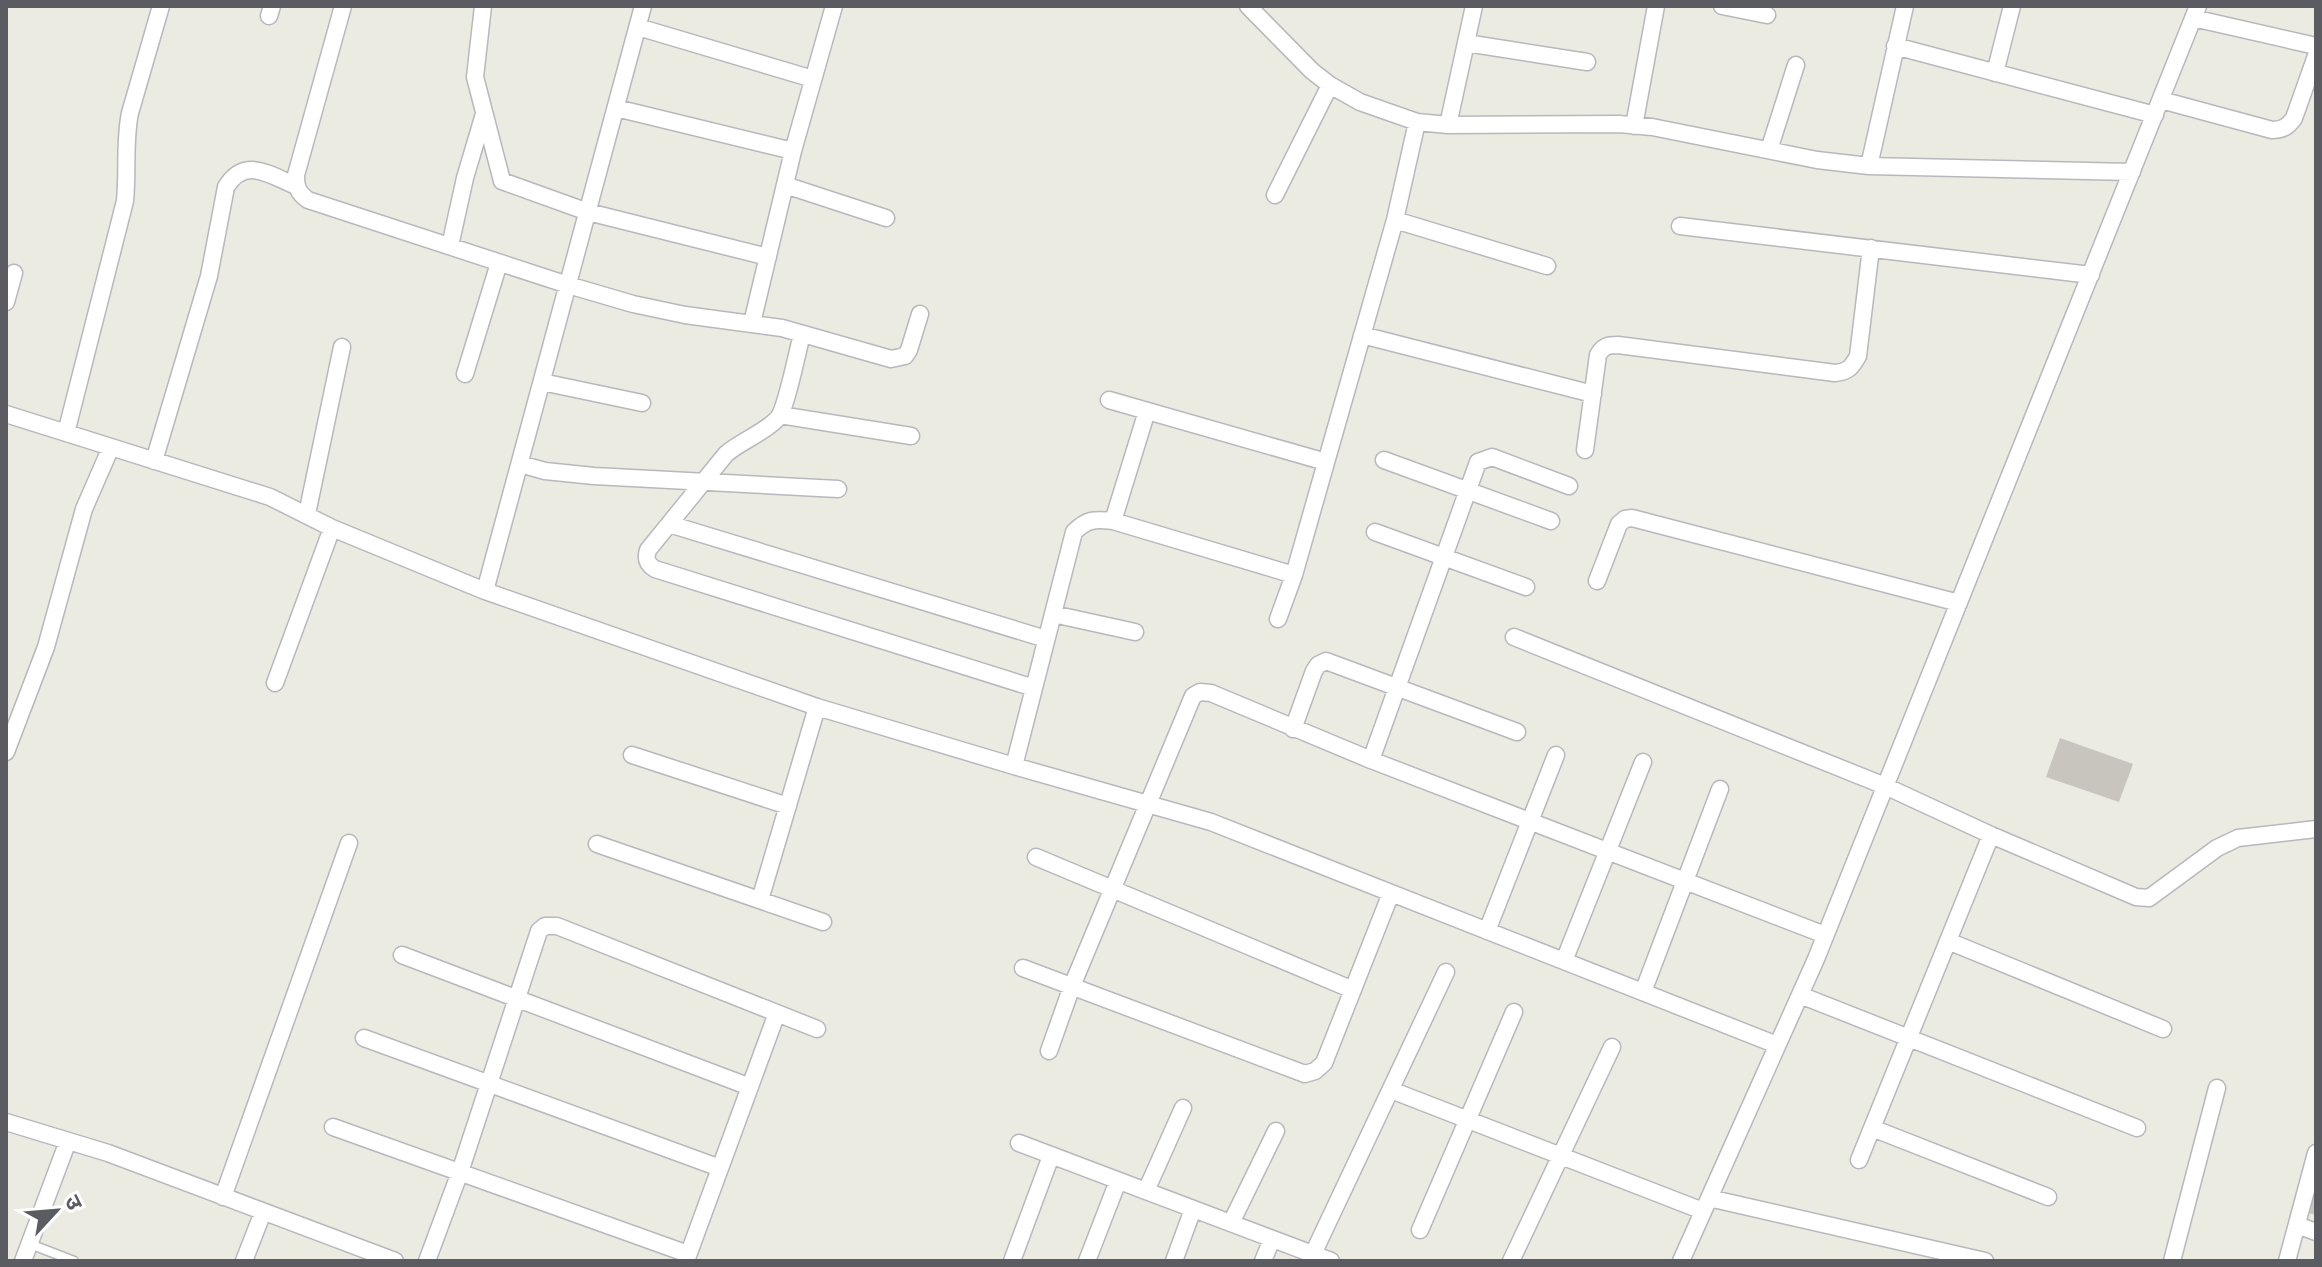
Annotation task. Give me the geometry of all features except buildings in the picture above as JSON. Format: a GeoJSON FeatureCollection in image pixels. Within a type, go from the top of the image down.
{"type":"FeatureCollection","features":[{"type":"Feature","properties":{"kind":"street"},"geometry":{"type":"LineString","coordinates":[[66,433],[125,201],[127,129],[161,6]]}},
{"type":"Feature","properties":{"kind":"street"},"geometry":{"type":"LineString","coordinates":[[343,6],[296,175],[299,194],[308,200],[568,285],[660,310],[752,323],[802,334],[891,359],[899,359],[909,350],[920,314]]}},
{"type":"Feature","properties":{"kind":"street"},"geometry":{"type":"LineString","coordinates":[[483,6],[475,77],[502,181],[588,212],[768,257]]}},
{"type":"Feature","properties":{"kind":"street"},"geometry":{"type":"LineString","coordinates":[[485,591],[643,6]]}},
{"type":"Feature","properties":{"kind":"street"},"geometry":{"type":"LineString","coordinates":[[752,323],[793,151],[834,6]]}},
{"type":"Feature","properties":{"kind":"street"},"geometry":{"type":"LineString","coordinates":[[1248,6],[1312,71],[1330,85],[1360,102],[1417,122],[1652,127],[1817,160],[1869,166],[2132,172]]}},
{"type":"Feature","properties":{"kind":"street"},"geometry":{"type":"LineString","coordinates":[[1448,125],[1474,6]]}},
{"type":"Feature","properties":{"kind":"street"},"geometry":{"type":"LineString","coordinates":[[1634,126],[1656,6]]}},
{"type":"Feature","properties":{"kind":"street"},"geometry":{"type":"LineString","coordinates":[[1722,6],[1767,15]]}},
{"type":"Feature","properties":{"kind":"street"},"geometry":{"type":"LineString","coordinates":[[1869,166],[1905,6]]}},
{"type":"Feature","properties":{"kind":"street"},"geometry":{"type":"LineString","coordinates":[[1995,73],[2012,6]]}},
{"type":"Feature","properties":{"kind":"street"},"geometry":{"type":"LineString","coordinates":[[1681,1261],[1825,935],[2196,12],[2316,46]]}},
{"type":"Feature","properties":{"kind":"street"},"geometry":{"type":"LineString","coordinates":[[638,27],[813,79]]}},
{"type":"Feature","properties":{"kind":"street"},"geometry":{"type":"LineString","coordinates":[[1466,43],[1587,62]]}},
{"type":"Feature","properties":{"kind":"street"},"geometry":{"type":"LineString","coordinates":[[1895,46],[1995,73],[2272,130],[2280,130],[2294,118],[2316,56]]}},
{"type":"Feature","properties":{"kind":"street"},"geometry":{"type":"LineString","coordinates":[[1769,150],[1796,65]]}},
{"type":"Feature","properties":{"kind":"street"},"geometry":{"type":"LineString","coordinates":[[1275,195],[1330,85]]}},
{"type":"Feature","properties":{"kind":"street"},"geometry":{"type":"LineString","coordinates":[[616,108],[793,151]]}},
{"type":"Feature","properties":{"kind":"street"},"geometry":{"type":"LineString","coordinates":[[450,246],[484,112]]}},
{"type":"Feature","properties":{"kind":"street"},"geometry":{"type":"LineString","coordinates":[[1278,619],[1294,575],[1395,220],[1417,122]]}},
{"type":"Feature","properties":{"kind":"street"},"geometry":{"type":"LineString","coordinates":[[154,461],[209,276],[226,187],[242,170],[256,170],[296,186]]}},
{"type":"Feature","properties":{"kind":"street"},"geometry":{"type":"LineString","coordinates":[[785,185],[886,218]]}},
{"type":"Feature","properties":{"kind":"street"},"geometry":{"type":"LineString","coordinates":[[1395,220],[1547,266]]}},
{"type":"Feature","properties":{"kind":"street"},"geometry":{"type":"LineString","coordinates":[[1680,226],[2091,275]]}},
{"type":"Feature","properties":{"kind":"street"},"geometry":{"type":"LineString","coordinates":[[1585,450],[1598,355],[1608,345],[1835,373],[1852,367],[1858,356],[1871,248]]}},
{"type":"Feature","properties":{"kind":"street"},"geometry":{"type":"LineString","coordinates":[[465,374],[499,263]]}},
{"type":"Feature","properties":{"kind":"street"},"geometry":{"type":"LineString","coordinates":[[6,302],[14,273]]}},
{"type":"Feature","properties":{"kind":"street"},"geometry":{"type":"LineString","coordinates":[[802,334],[780,415],[726,454],[648,550],[648,564],[655,569],[1034,688]]}},
{"type":"Feature","properties":{"kind":"street"},"geometry":{"type":"LineString","coordinates":[[1362,335],[1593,394]]}},
{"type":"Feature","properties":{"kind":"street"},"geometry":{"type":"LineString","coordinates":[[307,514],[342,347]]}},
{"type":"Feature","properties":{"kind":"street"},"geometry":{"type":"LineString","coordinates":[[542,382],[642,403]]}},
{"type":"Feature","properties":{"kind":"street"},"geometry":{"type":"LineString","coordinates":[[1109,400],[1326,462]]}},
{"type":"Feature","properties":{"kind":"street"},"geometry":{"type":"LineString","coordinates":[[1113,521],[1147,411]]}},
{"type":"Feature","properties":{"kind":"street"},"geometry":{"type":"LineString","coordinates":[[6,414],[270,497],[332,528],[485,591],[817,707],[1211,822],[1777,1045]]}},
{"type":"Feature","properties":{"kind":"street"},"geometry":{"type":"LineString","coordinates":[[780,415],[911,436]]}},
{"type":"Feature","properties":{"kind":"street"},"geometry":{"type":"LineString","coordinates":[[6,752],[46,647],[84,509],[111,447]]}},
{"type":"Feature","properties":{"kind":"street"},"geometry":{"type":"LineString","coordinates":[[1371,760],[1478,462],[1492,457],[1569,486]]}},
{"type":"Feature","properties":{"kind":"street"},"geometry":{"type":"LineString","coordinates":[[1384,460],[1551,521]]}},
{"type":"Feature","properties":{"kind":"street"},"geometry":{"type":"LineString","coordinates":[[520,464],[566,473],[838,489]]}},
{"type":"Feature","properties":{"kind":"street"},"geometry":{"type":"LineString","coordinates":[[1597,581],[1619,524],[1632,518],[1959,603]]}},
{"type":"Feature","properties":{"kind":"street"},"geometry":{"type":"LineString","coordinates":[[1014,766],[1074,532],[1082,524],[1093,519],[1113,521],[1294,575]]}},
{"type":"Feature","properties":{"kind":"street"},"geometry":{"type":"LineString","coordinates":[[669,524],[1046,639]]}},
{"type":"Feature","properties":{"kind":"street"},"geometry":{"type":"LineString","coordinates":[[275,683],[332,528]]}},
{"type":"Feature","properties":{"kind":"street"},"geometry":{"type":"LineString","coordinates":[[1375,532],[1526,587]]}},
{"type":"Feature","properties":{"kind":"street"},"geometry":{"type":"LineString","coordinates":[[1053,614],[1135,632]]}},
{"type":"Feature","properties":{"kind":"street"},"geometry":{"type":"LineString","coordinates":[[1514,637],[1885,786],[2136,897],[2149,898],[2217,848],[2238,838],[2316,829]]}},
{"type":"Feature","properties":{"kind":"street"},"geometry":{"type":"LineString","coordinates":[[1293,729],[1314,671],[1326,661],[1517,732]]}},
{"type":"Feature","properties":{"kind":"street"},"geometry":{"type":"LineString","coordinates":[[1049,1051],[1072,986],[1189,702],[1200,692],[1211,693],[1529,823],[1825,935]]}},
{"type":"Feature","properties":{"kind":"street"},"geometry":{"type":"LineString","coordinates":[[760,900],[817,707]]}},
{"type":"Feature","properties":{"kind":"street"},"geometry":{"type":"LineString","coordinates":[[632,755],[788,806]]}},
{"type":"Feature","properties":{"kind":"street"},"geometry":{"type":"LineString","coordinates":[[1487,931],[1556,755]]}},
{"type":"Feature","properties":{"kind":"street"},"geometry":{"type":"LineString","coordinates":[[1564,961],[1643,762]]}},
{"type":"Feature","properties":{"kind":"street"},"geometry":{"type":"LineString","coordinates":[[1643,992],[1720,789]]}},
{"type":"Feature","properties":{"kind":"street"},"geometry":{"type":"LineString","coordinates":[[1859,1160],[1991,835]]}},
{"type":"Feature","properties":{"kind":"street"},"geometry":{"type":"LineString","coordinates":[[223,1197],[349,843]]}},
{"type":"Feature","properties":{"kind":"street"},"geometry":{"type":"LineString","coordinates":[[597,844],[823,922]]}},
{"type":"Feature","properties":{"kind":"street"},"geometry":{"type":"LineString","coordinates":[[1036,857],[1353,990]]}},
{"type":"Feature","properties":{"kind":"street"},"geometry":{"type":"LineString","coordinates":[[1023,968],[1305,1074],[1315,1071],[1324,1063],[1391,893]]}},
{"type":"Feature","properties":{"kind":"street"},"geometry":{"type":"LineString","coordinates":[[427,1261],[460,1172],[539,931],[545,926],[557,926],[817,1029]]}},
{"type":"Feature","properties":{"kind":"street"},"geometry":{"type":"LineString","coordinates":[[1948,941],[2163,1029]]}},
{"type":"Feature","properties":{"kind":"street"},"geometry":{"type":"LineString","coordinates":[[402,955],[750,1087]]}},
{"type":"Feature","properties":{"kind":"street"},"geometry":{"type":"LineString","coordinates":[[1313,1254],[1446,972]]}},
{"type":"Feature","properties":{"kind":"street"},"geometry":{"type":"LineString","coordinates":[[1800,995],[2137,1128]]}},
{"type":"Feature","properties":{"kind":"street"},"geometry":{"type":"LineString","coordinates":[[1420,1230],[1514,1012]]}},
{"type":"Feature","properties":{"kind":"street"},"geometry":{"type":"LineString","coordinates":[[333,1127],[687,1257],[777,1013]]}},
{"type":"Feature","properties":{"kind":"street"},"geometry":{"type":"LineString","coordinates":[[364,1038],[720,1168]]}},
{"type":"Feature","properties":{"kind":"street"},"geometry":{"type":"LineString","coordinates":[[1511,1261],[1612,1047]]}},
{"type":"Feature","properties":{"kind":"street"},"geometry":{"type":"LineString","coordinates":[[2172,1261],[2217,1088]]}},
{"type":"Feature","properties":{"kind":"street"},"geometry":{"type":"LineString","coordinates":[[1391,1090],[1561,1156],[1706,1205],[1985,1261]]}},
{"type":"Feature","properties":{"kind":"street"},"geometry":{"type":"LineString","coordinates":[[1146,1191],[1183,1108]]}},
{"type":"Feature","properties":{"kind":"street"},"geometry":{"type":"LineString","coordinates":[[6,1122],[108,1153],[395,1261]]}},
{"type":"Feature","properties":{"kind":"street"},"geometry":{"type":"LineString","coordinates":[[1872,1128],[2048,1197]]}},
{"type":"Feature","properties":{"kind":"street"},"geometry":{"type":"LineString","coordinates":[[1231,1223],[1276,1131]]}},
{"type":"Feature","properties":{"kind":"street"},"geometry":{"type":"LineString","coordinates":[[23,1261],[68,1141]]}},
{"type":"Feature","properties":{"kind":"street"},"geometry":{"type":"LineString","coordinates":[[1019,1143],[1331,1261]]}},
{"type":"Feature","properties":{"kind":"street"},"geometry":{"type":"LineString","coordinates":[[1012,1261],[1051,1156]]}},
{"type":"Feature","properties":{"kind":"street"},"geometry":{"type":"LineString","coordinates":[[2287,1261],[2316,1156]]}},
{"type":"Feature","properties":{"kind":"street"},"geometry":{"type":"LineString","coordinates":[[1087,1261],[1118,1181]]}},
{"type":"Feature","properties":{"kind":"street"},"geometry":{"type":"LineString","coordinates":[[1174,1261],[1193,1209]]}},
{"type":"Feature","properties":{"kind":"street"},"geometry":{"type":"LineString","coordinates":[[244,1261],[263,1212]]}},
{"type":"Feature","properties":{"kind":"street"},"geometry":{"type":"LineString","coordinates":[[2297,1225],[2316,1232]]}},
{"type":"Feature","properties":{"kind":"street"},"geometry":{"type":"LineString","coordinates":[[1263,1261],[1272,1239]]}},
{"type":"Feature","properties":{"kind":"lane"},"geometry":{"type":"LineString","coordinates":[[29,1243],[74,1261]]}}]}
